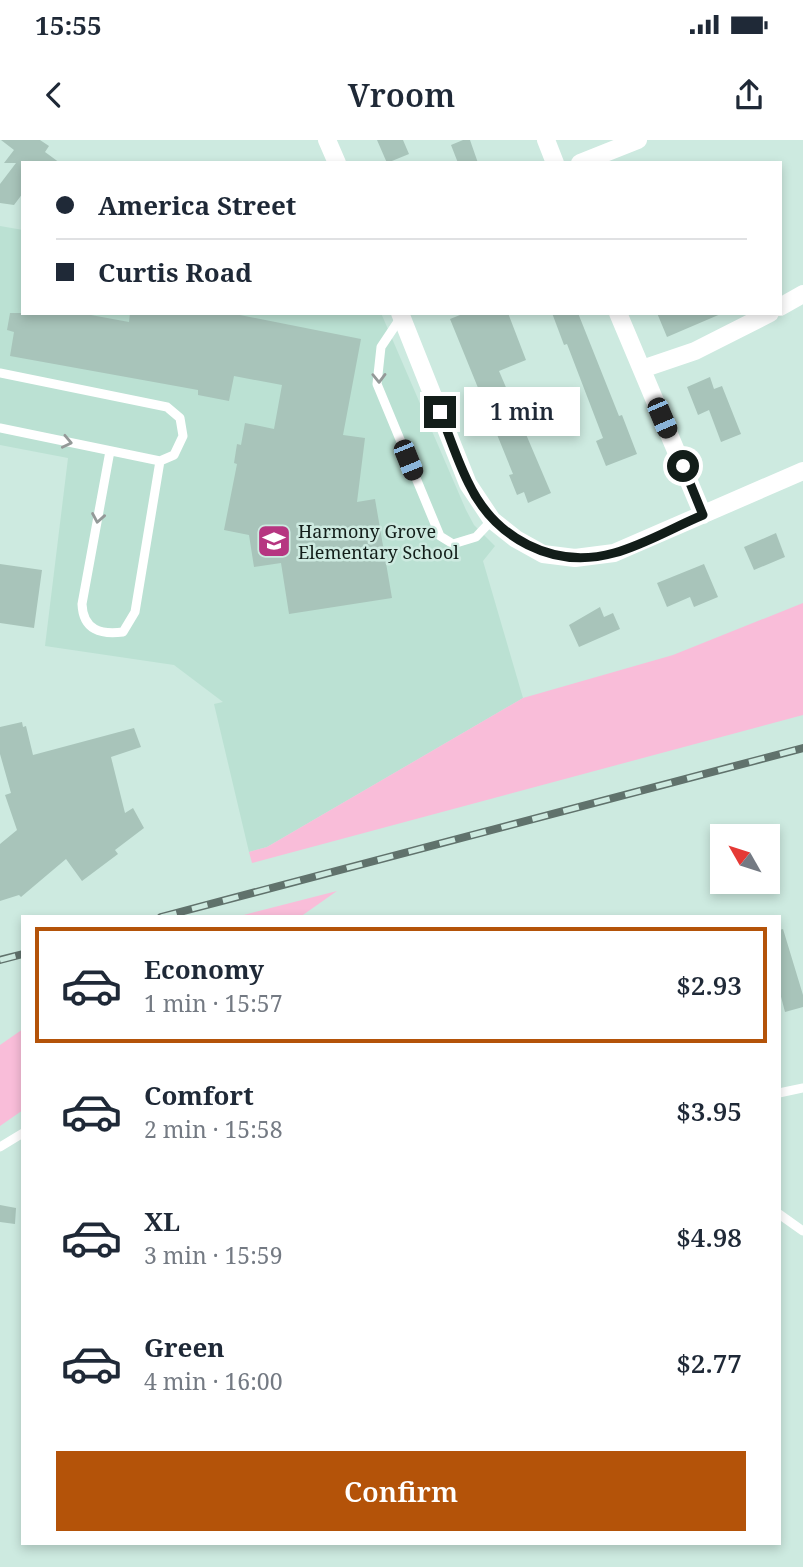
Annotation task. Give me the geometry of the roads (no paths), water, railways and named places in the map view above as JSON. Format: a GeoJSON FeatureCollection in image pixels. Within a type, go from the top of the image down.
{"type":"FeatureCollection","features":[{"type":"Feature","properties":{"kind":"street"},"geometry":{"type":"LineString","coordinates":[[327,140],[336,161]]}},
{"type":"Feature","properties":{"kind":"street"},"geometry":{"type":"LineString","coordinates":[[545,140],[554,161]]}},
{"type":"Feature","properties":{"kind":"street"},"geometry":{"type":"LineString","coordinates":[[585,161],[638,140]]}},
{"type":"Feature","properties":{"kind":"street"},"geometry":{"type":"LineString","coordinates":[[782,306],[803,293]]}},
{"type":"Feature","properties":{"kind":"street"},"geometry":{"type":"LineString","coordinates":[[400,315],[468,484],[492,520],[516,539],[543,554],[575,558],[614,553],[803,471]]}},
{"type":"Feature","properties":{"kind":"street"},"geometry":{"type":"LineString","coordinates":[[619,315],[703,515]]}},
{"type":"Feature","properties":{"kind":"street"},"geometry":{"type":"LineString","coordinates":[[642,369],[695,351],[766,315]]}},
{"type":"Feature","properties":{"kind":"lane"},"geometry":{"type":"LineString","coordinates":[[400,315],[381,347],[377,384],[440,536],[453,544],[476,537],[492,520]]}},
{"type":"Feature","properties":{"kind":"lane"},"geometry":{"type":"LineString","coordinates":[[0,373],[167,407],[180,418],[183,436],[174,455],[160,461],[0,429]]}},
{"type":"Feature","properties":{"kind":"lane"},"geometry":{"type":"LineString","coordinates":[[110,451],[82,604],[82,616],[90,626],[106,634],[123,632],[135,612],[160,461]]}},
{"type":"Feature","properties":{"kind":"lane"},"geometry":{"type":"LineString","coordinates":[[781,1093],[803,1088]]}},
{"type":"Feature","properties":{"kind":"lane"},"geometry":{"type":"LineString","coordinates":[[0,1147],[21,1134]]}},
{"type":"Feature","properties":{"kind":"lane"},"geometry":{"type":"LineString","coordinates":[[781,1215],[803,1231]]}},
{"type":"Feature","properties":{"kind":"railway"},"geometry":{"type":"LineString","coordinates":[[169,915],[803,748]]}},
{"type":"Feature","properties":{"kind":"railway"},"geometry":{"type":"LineString","coordinates":[[0,960],[21,955]]}},
{"type":"Feature","properties":{"kind":"place","name":"Harmony Grove Elementary School"},"geometry":{"type":"Point","coordinates":[274,541]}}]}
